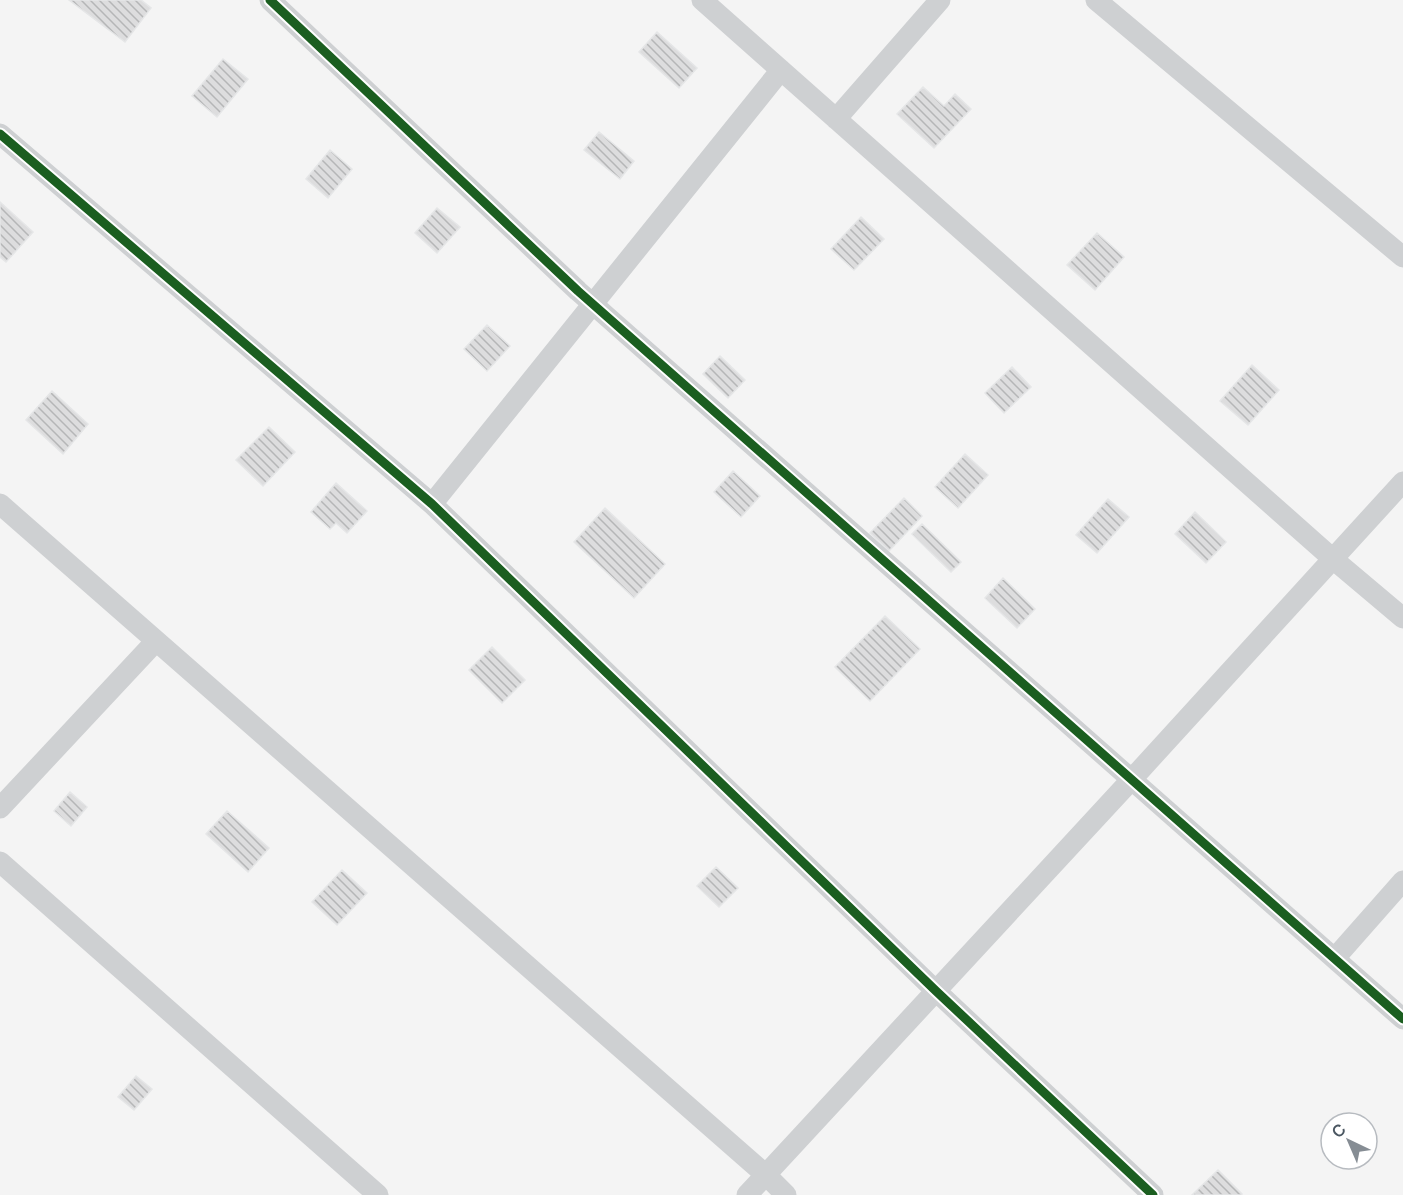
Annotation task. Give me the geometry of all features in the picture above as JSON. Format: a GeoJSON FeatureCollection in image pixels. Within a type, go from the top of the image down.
{"type":"FeatureCollection","features":[{"type":"Feature","properties":{"kind":"street"},"geometry":{"type":"LineString","coordinates":[[270,0],[594,304],[1403,1019]]}},
{"type":"Feature","properties":{"kind":"street"},"geometry":{"type":"LineString","coordinates":[[702,0],[1403,618]]}},
{"type":"Feature","properties":{"kind":"street"},"geometry":{"type":"LineString","coordinates":[[836,119],[940,0]]}},
{"type":"Feature","properties":{"kind":"street"},"geometry":{"type":"LineString","coordinates":[[1100,1],[1403,256]]}},
{"type":"Feature","properties":{"kind":"street"},"geometry":{"type":"LineString","coordinates":[[432,504],[781,70]]}},
{"type":"Feature","properties":{"kind":"street"},"geometry":{"type":"LineString","coordinates":[[0,135],[432,504],[936,991],[1154,1195]]}},
{"type":"Feature","properties":{"kind":"street"},"geometry":{"type":"LineString","coordinates":[[747,1195],[1403,482]]}},
{"type":"Feature","properties":{"kind":"street"},"geometry":{"type":"LineString","coordinates":[[0,504],[766,1175],[786,1195]]}},
{"type":"Feature","properties":{"kind":"street"},"geometry":{"type":"LineString","coordinates":[[0,808],[156,641]]}},
{"type":"Feature","properties":{"kind":"street"},"geometry":{"type":"LineString","coordinates":[[0,862],[378,1195]]}},
{"type":"Feature","properties":{"kind":"street"},"geometry":{"type":"LineString","coordinates":[[1335,958],[1403,881]]}},
{"type":"Feature","properties":{"kind":"building"},"geometry":{"type":"Polygon","coordinates":[[[69,0],[141,0],[151,8],[125,42],[69,0]]]}},
{"type":"Feature","properties":{"kind":"building"},"geometry":{"type":"Polygon","coordinates":[[[657,32],[697,68],[679,88],[639,52],[657,32]]]}},
{"type":"Feature","properties":{"kind":"building"},"geometry":{"type":"Polygon","coordinates":[[[223,59],[248,79],[217,117],[192,96],[223,59]]]}},
{"type":"Feature","properties":{"kind":"building"},"geometry":{"type":"Polygon","coordinates":[[[923,87],[944,106],[955,94],[971,109],[934,148],[897,114],[923,87]]]}},
{"type":"Feature","properties":{"kind":"building"},"geometry":{"type":"Polygon","coordinates":[[[599,132],[634,161],[620,179],[584,150],[599,132]]]}},
{"type":"Feature","properties":{"kind":"building"},"geometry":{"type":"Polygon","coordinates":[[[330,150],[352,169],[328,198],[306,179],[330,150]]]}},
{"type":"Feature","properties":{"kind":"building"},"geometry":{"type":"Polygon","coordinates":[[[0,202],[33,232],[6,262],[0,257],[0,202]]]}},
{"type":"Feature","properties":{"kind":"building"},"geometry":{"type":"Polygon","coordinates":[[[437,208],[460,227],[437,253],[415,233],[437,208]]]}},
{"type":"Feature","properties":{"kind":"building"},"geometry":{"type":"Polygon","coordinates":[[[861,217],[884,239],[854,270],[831,249],[861,217]]]}},
{"type":"Feature","properties":{"kind":"building"},"geometry":{"type":"Polygon","coordinates":[[[1097,233],[1124,257],[1095,290],[1067,265],[1097,233]]]}},
{"type":"Feature","properties":{"kind":"building"},"geometry":{"type":"Polygon","coordinates":[[[487,325],[510,346],[487,371],[464,349],[487,325]]]}},
{"type":"Feature","properties":{"kind":"building"},"geometry":{"type":"Polygon","coordinates":[[[720,356],[745,380],[728,398],[703,374],[720,356]]]}},
{"type":"Feature","properties":{"kind":"building"},"geometry":{"type":"Polygon","coordinates":[[[1252,365],[1279,390],[1248,425],[1220,401],[1252,365]]]}},
{"type":"Feature","properties":{"kind":"building"},"geometry":{"type":"Polygon","coordinates":[[[1012,367],[1031,387],[1004,413],[985,393],[1012,367]]]}},
{"type":"Feature","properties":{"kind":"building"},"geometry":{"type":"Polygon","coordinates":[[[52,391],[88,424],[63,454],[26,420],[52,391]]]}},
{"type":"Feature","properties":{"kind":"building"},"geometry":{"type":"Polygon","coordinates":[[[269,427],[295,452],[263,486],[236,460],[269,427]]]}},
{"type":"Feature","properties":{"kind":"building"},"geometry":{"type":"Polygon","coordinates":[[[965,454],[988,475],[958,508],[935,487],[965,454]]]}},
{"type":"Feature","properties":{"kind":"building"},"geometry":{"type":"Polygon","coordinates":[[[733,471],[760,496],[741,517],[714,492],[733,471]]]}},
{"type":"Feature","properties":{"kind":"building"},"geometry":{"type":"Polygon","coordinates":[[[336,483],[367,511],[347,533],[336,523],[330,529],[311,512],[336,483]]]}},
{"type":"Feature","properties":{"kind":"building"},"geometry":{"type":"Polygon","coordinates":[[[904,498],[922,516],[889,551],[870,533],[904,498]]]}},
{"type":"Feature","properties":{"kind":"building"},"geometry":{"type":"Polygon","coordinates":[[[1108,499],[1129,517],[1097,553],[1076,535],[1108,499]]]}},
{"type":"Feature","properties":{"kind":"building"},"geometry":{"type":"Polygon","coordinates":[[[605,508],[665,564],[634,598],[574,542],[605,508]]]}},
{"type":"Feature","properties":{"kind":"building"},"geometry":{"type":"Polygon","coordinates":[[[1195,512],[1226,542],[1206,563],[1175,534],[1195,512]]]}},
{"type":"Feature","properties":{"kind":"building"},"geometry":{"type":"Polygon","coordinates":[[[922,524],[961,562],[951,572],[912,534],[922,524]]]}},
{"type":"Feature","properties":{"kind":"building"},"geometry":{"type":"Polygon","coordinates":[[[1003,578],[1035,609],[1017,628],[985,598],[1003,578]]]}},
{"type":"Feature","properties":{"kind":"building"},"geometry":{"type":"Polygon","coordinates":[[[885,616],[920,649],[870,701],[835,667],[885,616]]]}},
{"type":"Feature","properties":{"kind":"building"},"geometry":{"type":"Polygon","coordinates":[[[492,647],[525,680],[502,703],[469,670],[492,647]]]}},
{"type":"Feature","properties":{"kind":"building"},"geometry":{"type":"Polygon","coordinates":[[[70,792],[87,807],[71,826],[54,811],[70,792]]]}},
{"type":"Feature","properties":{"kind":"building"},"geometry":{"type":"Polygon","coordinates":[[[227,811],[269,848],[248,872],[206,834],[227,811]]]}},
{"type":"Feature","properties":{"kind":"building"},"geometry":{"type":"Polygon","coordinates":[[[716,867],[738,888],[719,907],[697,886],[716,867]]]}},
{"type":"Feature","properties":{"kind":"building"},"geometry":{"type":"Polygon","coordinates":[[[342,870],[367,893],[337,925],[312,902],[342,870]]]}},
{"type":"Feature","properties":{"kind":"building"},"geometry":{"type":"Polygon","coordinates":[[[136,1076],[152,1089],[134,1110],[118,1097],[136,1076]]]}},
{"type":"Feature","properties":{"kind":"building"},"geometry":{"type":"Polygon","coordinates":[[[1218,1170],[1241,1195],[1192,1195],[1218,1170]]]}},
{"type":"Feature","properties":{"kind":"cycle path"},"geometry":{"type":"LineString","coordinates":[[270,0],[578,291],[1403,1019]]}},
{"type":"Feature","properties":{"kind":"cycle path"},"geometry":{"type":"LineString","coordinates":[[0,134],[432,504],[936,991],[1153,1195]]}}]}
